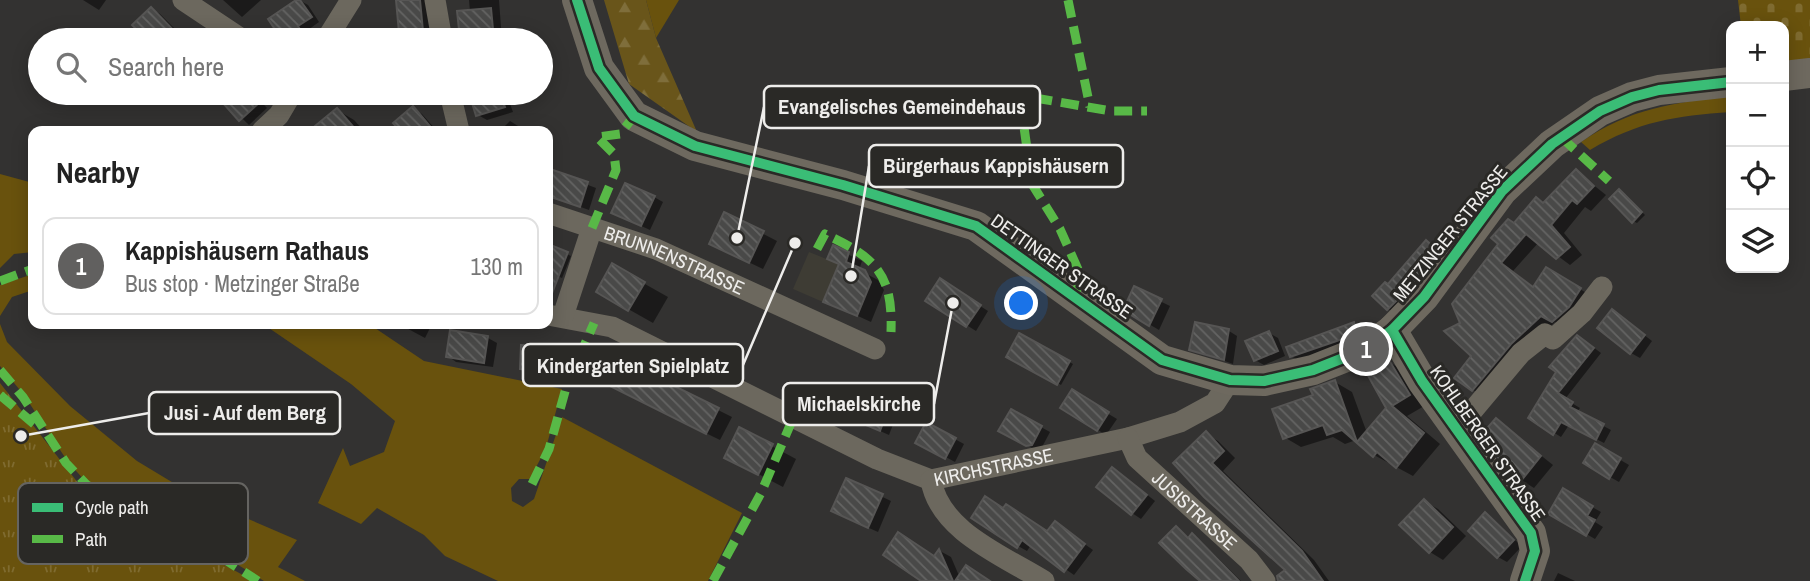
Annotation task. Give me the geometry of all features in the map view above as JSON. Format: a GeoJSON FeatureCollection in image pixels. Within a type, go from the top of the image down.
{"type":"FeatureCollection","features":[{"type":"Feature","properties":{"kind":"street"},"geometry":{"type":"LineString","coordinates":[[183,0],[225,28]]}},
{"type":"Feature","properties":{"kind":"street"},"geometry":{"type":"LineString","coordinates":[[334,28],[351,0]]}},
{"type":"Feature","properties":{"kind":"street"},"geometry":{"type":"LineString","coordinates":[[436,0],[440,28]]}},
{"type":"Feature","properties":{"kind":"street","name":"DETTINGER STRASSE"},"geometry":{"type":"LineString","coordinates":[[577,0],[599,68],[634,116],[695,146],[844,185],[976,226],[1162,360],[1230,380]]}},
{"type":"Feature","properties":{"kind":"street"},"geometry":{"type":"LineString","coordinates":[[1789,75],[1810,73]]}},
{"type":"Feature","properties":{"kind":"street","name":"METZINGER STRASSE"},"geometry":{"type":"LineString","coordinates":[[1230,380],[1264,381],[1314,370],[1366,349],[1392,330],[1442,274],[1502,191],[1552,144],[1600,111],[1632,97],[1659,90],[1726,83]]}},
{"type":"Feature","properties":{"kind":"street"},"geometry":{"type":"LineString","coordinates":[[285,123],[289,105]]}},
{"type":"Feature","properties":{"kind":"street"},"geometry":{"type":"LineString","coordinates":[[453,105],[458,126]]}},
{"type":"Feature","properties":{"kind":"street","name":"BRUNNENSTRASSE"},"geometry":{"type":"LineString","coordinates":[[553,215],[656,250],[875,349]]}},
{"type":"Feature","properties":{"kind":"street"},"geometry":{"type":"LineString","coordinates":[[555,315],[593,228]]}},
{"type":"Feature","properties":{"kind":"street"},"geometry":{"type":"LineString","coordinates":[[1458,428],[1521,353],[1545,334],[1553,339],[1582,313],[1602,287]]}},
{"type":"Feature","properties":{"kind":"street","name":"KIRCHSTRASSE"},"geometry":{"type":"LineString","coordinates":[[555,315],[612,327],[877,459],[931,480],[1128,438],[1180,422],[1215,402],[1230,380]]}},
{"type":"Feature","properties":{"kind":"street","name":"KOHLBERGER STRASSE"},"geometry":{"type":"LineString","coordinates":[[1392,330],[1422,381],[1531,533],[1535,551],[1525,581]]}},
{"type":"Feature","properties":{"kind":"street","name":"JUSISTRASSE"},"geometry":{"type":"LineString","coordinates":[[1128,438],[1137,458],[1249,560],[1265,581]]}},
{"type":"Feature","properties":{"kind":"street"},"geometry":{"type":"LineString","coordinates":[[931,480],[934,497],[960,529],[1044,581]]}},
{"type":"Feature","properties":{"kind":"shaded area"},"geometry":{"type":"Polygon","coordinates":[[[809,252],[839,264],[823,302],[793,289],[809,252]]]}},
{"type":"Feature","properties":{"kind":"green space"},"geometry":{"type":"Polygon","coordinates":[[[604,0],[646,0],[656,38],[697,132],[629,84],[604,0]]]}},
{"type":"Feature","properties":{"kind":"green space"},"geometry":{"type":"Polygon","coordinates":[[[646,0],[679,0],[656,38],[646,0]]]}},
{"type":"Feature","properties":{"kind":"green space"},"geometry":{"type":"Polygon","coordinates":[[[1738,0],[1810,0],[1810,60],[1789,62],[1789,21],[1740,21],[1738,0]]]}},
{"type":"Feature","properties":{"kind":"green space"},"geometry":{"type":"Polygon","coordinates":[[[1726,97],[1726,113],[1641,126],[1590,150],[1581,142],[1635,114],[1690,101],[1726,97]]]}},
{"type":"Feature","properties":{"kind":"green space"},"geometry":{"type":"Polygon","coordinates":[[[0,174],[28,182],[28,253],[14,254],[0,268],[0,174]]]}},
{"type":"Feature","properties":{"kind":"green space"},"geometry":{"type":"Polygon","coordinates":[[[28,276],[28,292],[12,297],[0,316],[0,285],[28,276]]]}},
{"type":"Feature","properties":{"kind":"green space"},"geometry":{"type":"Polygon","coordinates":[[[0,324],[7,342],[70,406],[137,461],[173,483],[87,483],[68,462],[24,395],[0,366],[0,324]]]}},
{"type":"Feature","properties":{"kind":"green space"},"geometry":{"type":"Polygon","coordinates":[[[270,329],[376,329],[424,361],[562,389],[546,448],[530,479],[519,479],[511,488],[512,501],[523,507],[534,499],[562,417],[742,513],[708,581],[498,581],[445,556],[424,535],[377,508],[361,524],[318,503],[343,448],[350,466],[384,452],[395,421],[351,384],[270,329]]]}},
{"type":"Feature","properties":{"kind":"green space"},"geometry":{"type":"Polygon","coordinates":[[[0,383],[78,483],[18,483],[18,564],[223,564],[254,581],[0,581],[0,383]]]}},
{"type":"Feature","properties":{"kind":"green space"},"geometry":{"type":"Polygon","coordinates":[[[248,519],[297,540],[278,567],[305,581],[264,581],[237,564],[248,564],[248,519]]]}},
{"type":"Feature","properties":{"kind":"building"},"geometry":{"type":"Polygon","coordinates":[[[296,0],[300,0],[312,17],[298,26],[299,28],[274,28],[268,19],[296,0]]]}},
{"type":"Feature","properties":{"kind":"building"},"geometry":{"type":"Polygon","coordinates":[[[396,0],[420,0],[423,28],[399,28],[396,0]]]}},
{"type":"Feature","properties":{"kind":"building"},"geometry":{"type":"Polygon","coordinates":[[[151,7],[171,28],[135,28],[132,25],[151,7]]]}},
{"type":"Feature","properties":{"kind":"building"},"geometry":{"type":"Polygon","coordinates":[[[491,8],[493,28],[459,28],[457,11],[491,8]]]}},
{"type":"Feature","properties":{"kind":"building"},"geometry":{"type":"Polygon","coordinates":[[[225,105],[257,105],[239,121],[225,105]]]}},
{"type":"Feature","properties":{"kind":"building"},"geometry":{"type":"Polygon","coordinates":[[[473,105],[505,107],[476,116],[473,105]]]}},
{"type":"Feature","properties":{"kind":"building"},"geometry":{"type":"Polygon","coordinates":[[[413,106],[430,126],[396,126],[393,123],[413,106]]]}},
{"type":"Feature","properties":{"kind":"building"},"geometry":{"type":"Polygon","coordinates":[[[337,108],[353,126],[315,126],[337,108]]]}},
{"type":"Feature","properties":{"kind":"building"},"geometry":{"type":"Polygon","coordinates":[[[1576,169],[1594,186],[1577,204],[1572,200],[1551,225],[1570,247],[1556,259],[1526,234],[1501,263],[1533,287],[1546,267],[1581,288],[1569,307],[1552,322],[1541,316],[1511,344],[1472,391],[1454,378],[1471,356],[1444,331],[1460,323],[1452,304],[1498,244],[1491,238],[1508,219],[1514,223],[1536,197],[1543,203],[1576,169]]]}},
{"type":"Feature","properties":{"kind":"building"},"geometry":{"type":"Polygon","coordinates":[[[553,170],[588,182],[580,207],[553,198],[553,170]]]}},
{"type":"Feature","properties":{"kind":"building"},"geometry":{"type":"Polygon","coordinates":[[[625,183],[655,196],[641,226],[611,213],[625,183]]]}},
{"type":"Feature","properties":{"kind":"building"},"geometry":{"type":"Polygon","coordinates":[[[1619,189],[1642,212],[1632,223],[1609,199],[1619,189]]]}},
{"type":"Feature","properties":{"kind":"building"},"geometry":{"type":"Polygon","coordinates":[[[724,212],[764,231],[749,263],[709,244],[724,212]]]}},
{"type":"Feature","properties":{"kind":"building"},"geometry":{"type":"Polygon","coordinates":[[[1426,240],[1437,250],[1411,286],[1387,310],[1372,296],[1385,282],[1388,284],[1426,240]]]}},
{"type":"Feature","properties":{"kind":"building"},"geometry":{"type":"Polygon","coordinates":[[[833,245],[849,252],[846,262],[865,270],[871,282],[857,316],[823,302],[839,264],[827,259],[833,245]]]}},
{"type":"Feature","properties":{"kind":"building"},"geometry":{"type":"Polygon","coordinates":[[[553,246],[568,252],[553,291],[553,246]]]}},
{"type":"Feature","properties":{"kind":"building"},"geometry":{"type":"Polygon","coordinates":[[[612,263],[645,282],[628,311],[596,292],[612,263]]]}},
{"type":"Feature","properties":{"kind":"building"},"geometry":{"type":"Polygon","coordinates":[[[940,278],[981,305],[966,327],[925,301],[940,278]]]}},
{"type":"Feature","properties":{"kind":"building"},"geometry":{"type":"Polygon","coordinates":[[[1134,286],[1162,299],[1149,326],[1123,310],[1134,286]]]}},
{"type":"Feature","properties":{"kind":"building"},"geometry":{"type":"Polygon","coordinates":[[[1612,309],[1645,335],[1630,354],[1597,328],[1612,309]]]}},
{"type":"Feature","properties":{"kind":"building"},"geometry":{"type":"Polygon","coordinates":[[[1195,322],[1229,329],[1224,360],[1189,350],[1195,322]]]}},
{"type":"Feature","properties":{"kind":"building"},"geometry":{"type":"Polygon","coordinates":[[[1354,322],[1357,334],[1290,357],[1286,347],[1354,322]]]}},
{"type":"Feature","properties":{"kind":"building"},"geometry":{"type":"Polygon","coordinates":[[[450,330],[488,336],[484,363],[446,357],[450,330]]]}},
{"type":"Feature","properties":{"kind":"building"},"geometry":{"type":"Polygon","coordinates":[[[1269,331],[1278,351],[1254,361],[1245,341],[1269,331]]]}},
{"type":"Feature","properties":{"kind":"building"},"geometry":{"type":"Polygon","coordinates":[[[1019,333],[1070,361],[1057,385],[1006,357],[1019,333]]]}},
{"type":"Feature","properties":{"kind":"building"},"geometry":{"type":"Polygon","coordinates":[[[1577,335],[1594,348],[1558,393],[1573,402],[1570,407],[1604,424],[1596,440],[1561,422],[1553,435],[1528,418],[1556,372],[1549,367],[1577,335]]]}},
{"type":"Feature","properties":{"kind":"building"},"geometry":{"type":"Polygon","coordinates":[[[521,345],[559,347],[557,372],[520,369],[521,345]]]}},
{"type":"Feature","properties":{"kind":"building"},"geometry":{"type":"Polygon","coordinates":[[[603,351],[719,408],[706,434],[590,376],[603,351]]]}},
{"type":"Feature","properties":{"kind":"building"},"geometry":{"type":"Polygon","coordinates":[[[1389,360],[1410,395],[1392,406],[1424,433],[1396,468],[1377,452],[1373,457],[1342,430],[1327,435],[1323,425],[1283,439],[1272,409],[1313,395],[1310,389],[1335,380],[1357,442],[1386,408],[1366,372],[1389,360]]]}},
{"type":"Feature","properties":{"kind":"building"},"geometry":{"type":"Polygon","coordinates":[[[1072,389],[1109,412],[1097,431],[1060,408],[1072,389]]]}},
{"type":"Feature","properties":{"kind":"building"},"geometry":{"type":"Polygon","coordinates":[[[858,395],[889,407],[880,431],[849,418],[858,395]]]}},
{"type":"Feature","properties":{"kind":"building"},"geometry":{"type":"Polygon","coordinates":[[[1011,409],[1042,426],[1032,445],[1026,446],[998,431],[1011,409]]]}},
{"type":"Feature","properties":{"kind":"building"},"geometry":{"type":"Polygon","coordinates":[[[1496,418],[1541,456],[1520,482],[1509,473],[1482,434],[1496,418]]]}},
{"type":"Feature","properties":{"kind":"building"},"geometry":{"type":"Polygon","coordinates":[[[926,422],[956,438],[945,459],[915,443],[926,422]]]}},
{"type":"Feature","properties":{"kind":"building"},"geometry":{"type":"Polygon","coordinates":[[[739,427],[773,444],[758,475],[724,458],[739,427]]]}},
{"type":"Feature","properties":{"kind":"building"},"geometry":{"type":"Polygon","coordinates":[[[1206,431],[1224,451],[1212,463],[1302,551],[1323,581],[1278,581],[1277,576],[1285,570],[1204,497],[1173,463],[1206,431]]]}},
{"type":"Feature","properties":{"kind":"building"},"geometry":{"type":"Polygon","coordinates":[[[1595,443],[1621,458],[1609,479],[1583,463],[1595,443]]]}},
{"type":"Feature","properties":{"kind":"building"},"geometry":{"type":"Polygon","coordinates":[[[1112,467],[1147,495],[1131,515],[1096,487],[1112,467]]]}},
{"type":"Feature","properties":{"kind":"building"},"geometry":{"type":"Polygon","coordinates":[[[846,478],[883,494],[868,528],[831,511],[846,478]]]}},
{"type":"Feature","properties":{"kind":"building"},"geometry":{"type":"Polygon","coordinates":[[[1563,488],[1593,506],[1587,516],[1595,520],[1586,536],[1548,514],[1563,488]]]}},
{"type":"Feature","properties":{"kind":"building"},"geometry":{"type":"Polygon","coordinates":[[[985,496],[1003,508],[1006,504],[1047,531],[1055,521],[1085,544],[1064,572],[1022,540],[1017,548],[971,518],[985,496]]]}},
{"type":"Feature","properties":{"kind":"building"},"geometry":{"type":"Polygon","coordinates":[[[1424,499],[1453,527],[1429,553],[1399,525],[1424,499]]]}},
{"type":"Feature","properties":{"kind":"building"},"geometry":{"type":"Polygon","coordinates":[[[1485,512],[1514,540],[1497,558],[1468,531],[1485,512]]]}},
{"type":"Feature","properties":{"kind":"building"},"geometry":{"type":"Polygon","coordinates":[[[1176,526],[1188,538],[1192,533],[1239,581],[1200,581],[1186,569],[1159,543],[1176,526]]]}},
{"type":"Feature","properties":{"kind":"building"},"geometry":{"type":"Polygon","coordinates":[[[898,532],[934,556],[939,549],[953,581],[921,581],[883,555],[898,532]]]}},
{"type":"Feature","properties":{"kind":"building"},"geometry":{"type":"Polygon","coordinates":[[[966,565],[990,581],[955,581],[966,565]]]}},
{"type":"Feature","properties":{"kind":"marked path"},"geometry":{"type":"LineString","coordinates":[[1068,0],[1090,107]]}},
{"type":"Feature","properties":{"kind":"marked path"},"geometry":{"type":"LineString","coordinates":[[1075,295],[1081,276],[1060,229],[1032,184],[1022,113],[1027,103],[1035,98],[1111,111],[1147,111]]}},
{"type":"Feature","properties":{"kind":"marked path"},"geometry":{"type":"LineString","coordinates":[[592,228],[616,170],[614,154],[597,137],[620,134],[634,116]]}},
{"type":"Feature","properties":{"kind":"marked path"},"geometry":{"type":"LineString","coordinates":[[1561,137],[1609,181]]}},
{"type":"Feature","properties":{"kind":"marked path"},"geometry":{"type":"LineString","coordinates":[[817,249],[825,234],[857,251],[878,270],[889,296],[891,332]]}},
{"type":"Feature","properties":{"kind":"marked path"},"geometry":{"type":"LineString","coordinates":[[0,281],[28,271]]}},
{"type":"Feature","properties":{"kind":"marked path"},"geometry":{"type":"LineString","coordinates":[[532,484],[549,449],[566,388],[594,323]]}},
{"type":"Feature","properties":{"kind":"marked path"},"geometry":{"type":"LineString","coordinates":[[0,370],[23,397],[66,463],[85,483]]}},
{"type":"Feature","properties":{"kind":"marked path"},"geometry":{"type":"LineString","coordinates":[[0,395],[34,424]]}},
{"type":"Feature","properties":{"kind":"marked path"},"geometry":{"type":"LineString","coordinates":[[713,581],[761,493],[794,416]]}},
{"type":"Feature","properties":{"kind":"marked path"},"geometry":{"type":"LineString","coordinates":[[232,564],[258,581]]}},
{"type":"Feature","properties":{"kind":"cycle path"},"geometry":{"type":"LineString","coordinates":[[577,0],[599,68],[634,116],[695,146],[843,185],[976,226],[1162,360],[1230,380],[1264,381],[1313,370],[1366,349],[1392,330],[1424,297],[1502,191],[1552,144],[1600,111],[1632,97],[1659,90],[1726,83]]}},
{"type":"Feature","properties":{"kind":"cycle path"},"geometry":{"type":"LineString","coordinates":[[1392,330],[1422,381],[1531,533],[1535,551],[1525,581]]}},
{"type":"Feature","properties":{"kind":"place","name":"Evangelisches Gemeindehaus"},"geometry":{"type":"Point","coordinates":[737,238]}},
{"type":"Feature","properties":{"kind":"place","name":"Kindergarten Spielplatz"},"geometry":{"type":"Point","coordinates":[795,243]}},
{"type":"Feature","properties":{"kind":"place","name":"Bürgerhaus Kappishäusern"},"geometry":{"type":"Point","coordinates":[851,276]}},
{"type":"Feature","properties":{"kind":"place","name":"Michaelskirche"},"geometry":{"type":"Point","coordinates":[953,303]}},
{"type":"Feature","properties":{"kind":"place","name":"Kappishäusern Rathaus"},"geometry":{"type":"Point","coordinates":[1366,349]}},
{"type":"Feature","properties":{"kind":"place","name":"Jusi - Auf dem Berg"},"geometry":{"type":"Point","coordinates":[21,436]}}]}
